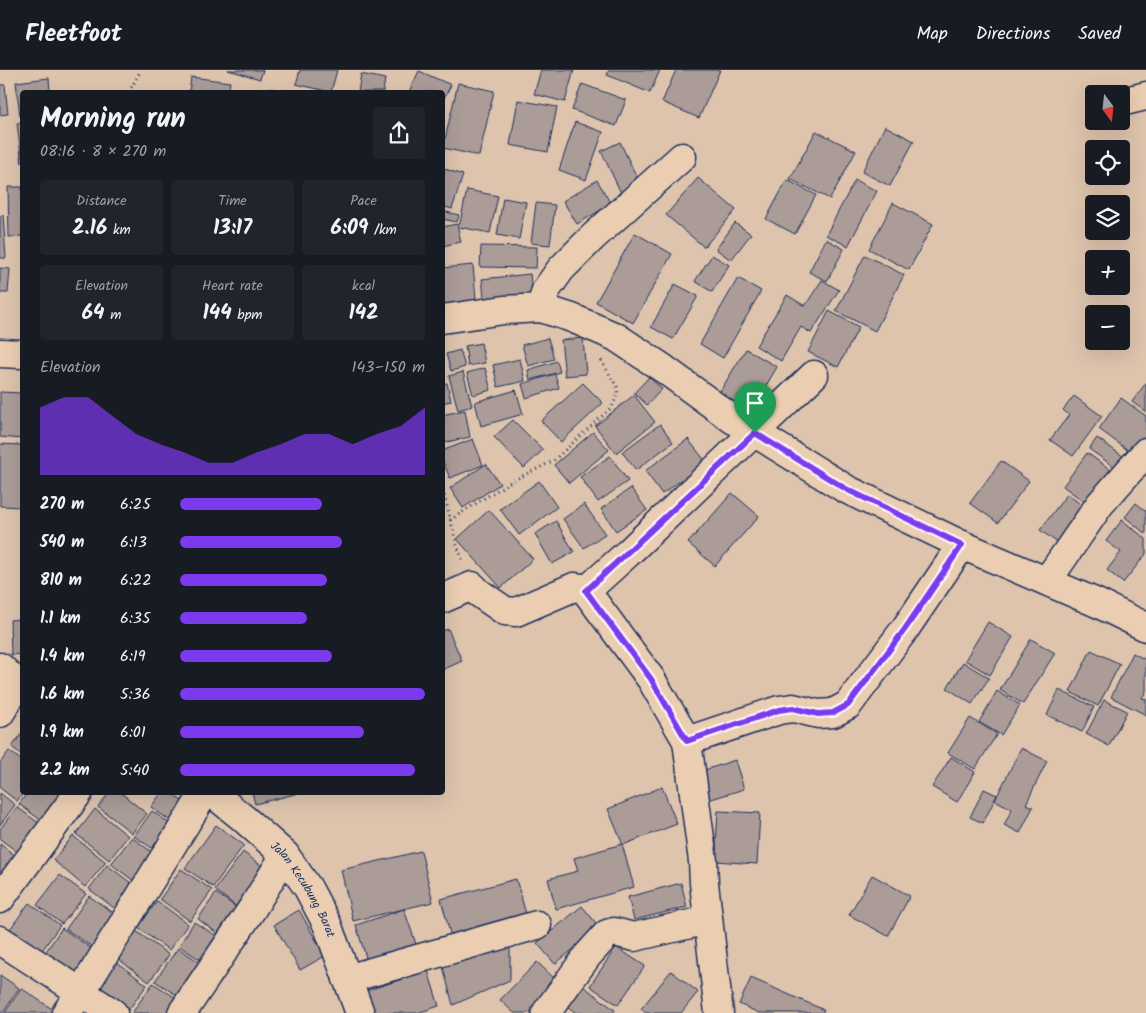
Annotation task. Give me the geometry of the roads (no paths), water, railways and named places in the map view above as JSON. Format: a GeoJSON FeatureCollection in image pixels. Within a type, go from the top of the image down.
{"type":"FeatureCollection","features":[{"type":"Feature","properties":{"kind":"street"},"geometry":{"type":"LineString","coordinates":[[1130,100],[1146,96]]}},
{"type":"Feature","properties":{"kind":"street"},"geometry":{"type":"LineString","coordinates":[[541,308],[546,290],[561,269],[593,237],[682,157]]}},
{"type":"Feature","properties":{"kind":"street"},"geometry":{"type":"LineString","coordinates":[[445,319],[504,310],[541,308],[572,318],[616,338],[664,369],[731,418],[846,489],[962,545],[1097,602],[1146,627]]}},
{"type":"Feature","properties":{"kind":"street"},"geometry":{"type":"LineString","coordinates":[[0,353],[20,354]]}},
{"type":"Feature","properties":{"kind":"street"},"geometry":{"type":"LineString","coordinates":[[586,591],[755,433],[814,375]]}},
{"type":"Feature","properties":{"kind":"street"},"geometry":{"type":"LineString","coordinates":[[1048,581],[1100,504],[1146,452]]}},
{"type":"Feature","properties":{"kind":"street"},"geometry":{"type":"LineString","coordinates":[[687,741],[779,710],[793,708],[818,714],[833,713],[848,705],[905,629],[962,545]]}},
{"type":"Feature","properties":{"kind":"street"},"geometry":{"type":"LineString","coordinates":[[445,598],[472,586],[505,611],[516,612],[574,587],[582,588],[651,679],[687,741],[720,1013]]}},
{"type":"Feature","properties":{"kind":"street"},"geometry":{"type":"LineString","coordinates":[[0,713],[9,676]]}},
{"type":"Feature","properties":{"kind":"street"},"geometry":{"type":"LineString","coordinates":[[0,899],[77,795]]}},
{"type":"Feature","properties":{"kind":"street"},"geometry":{"type":"LineString","coordinates":[[73,1002],[203,795]]}},
{"type":"Feature","properties":{"kind":"street","name":"Jalan Kecubung Barat"},"geometry":{"type":"LineString","coordinates":[[215,795],[285,855],[318,905],[328,924],[360,1013]]}},
{"type":"Feature","properties":{"kind":"street"},"geometry":{"type":"LineString","coordinates":[[182,1013],[252,909],[285,855]]}},
{"type":"Feature","properties":{"kind":"street"},"geometry":{"type":"LineString","coordinates":[[546,1013],[588,955],[607,934],[614,932],[634,937],[708,920]]}},
{"type":"Feature","properties":{"kind":"street"},"geometry":{"type":"LineString","coordinates":[[347,979],[537,925]]}},
{"type":"Feature","properties":{"kind":"street"},"geometry":{"type":"LineString","coordinates":[[0,940],[73,1002],[113,1013]]}}]}
